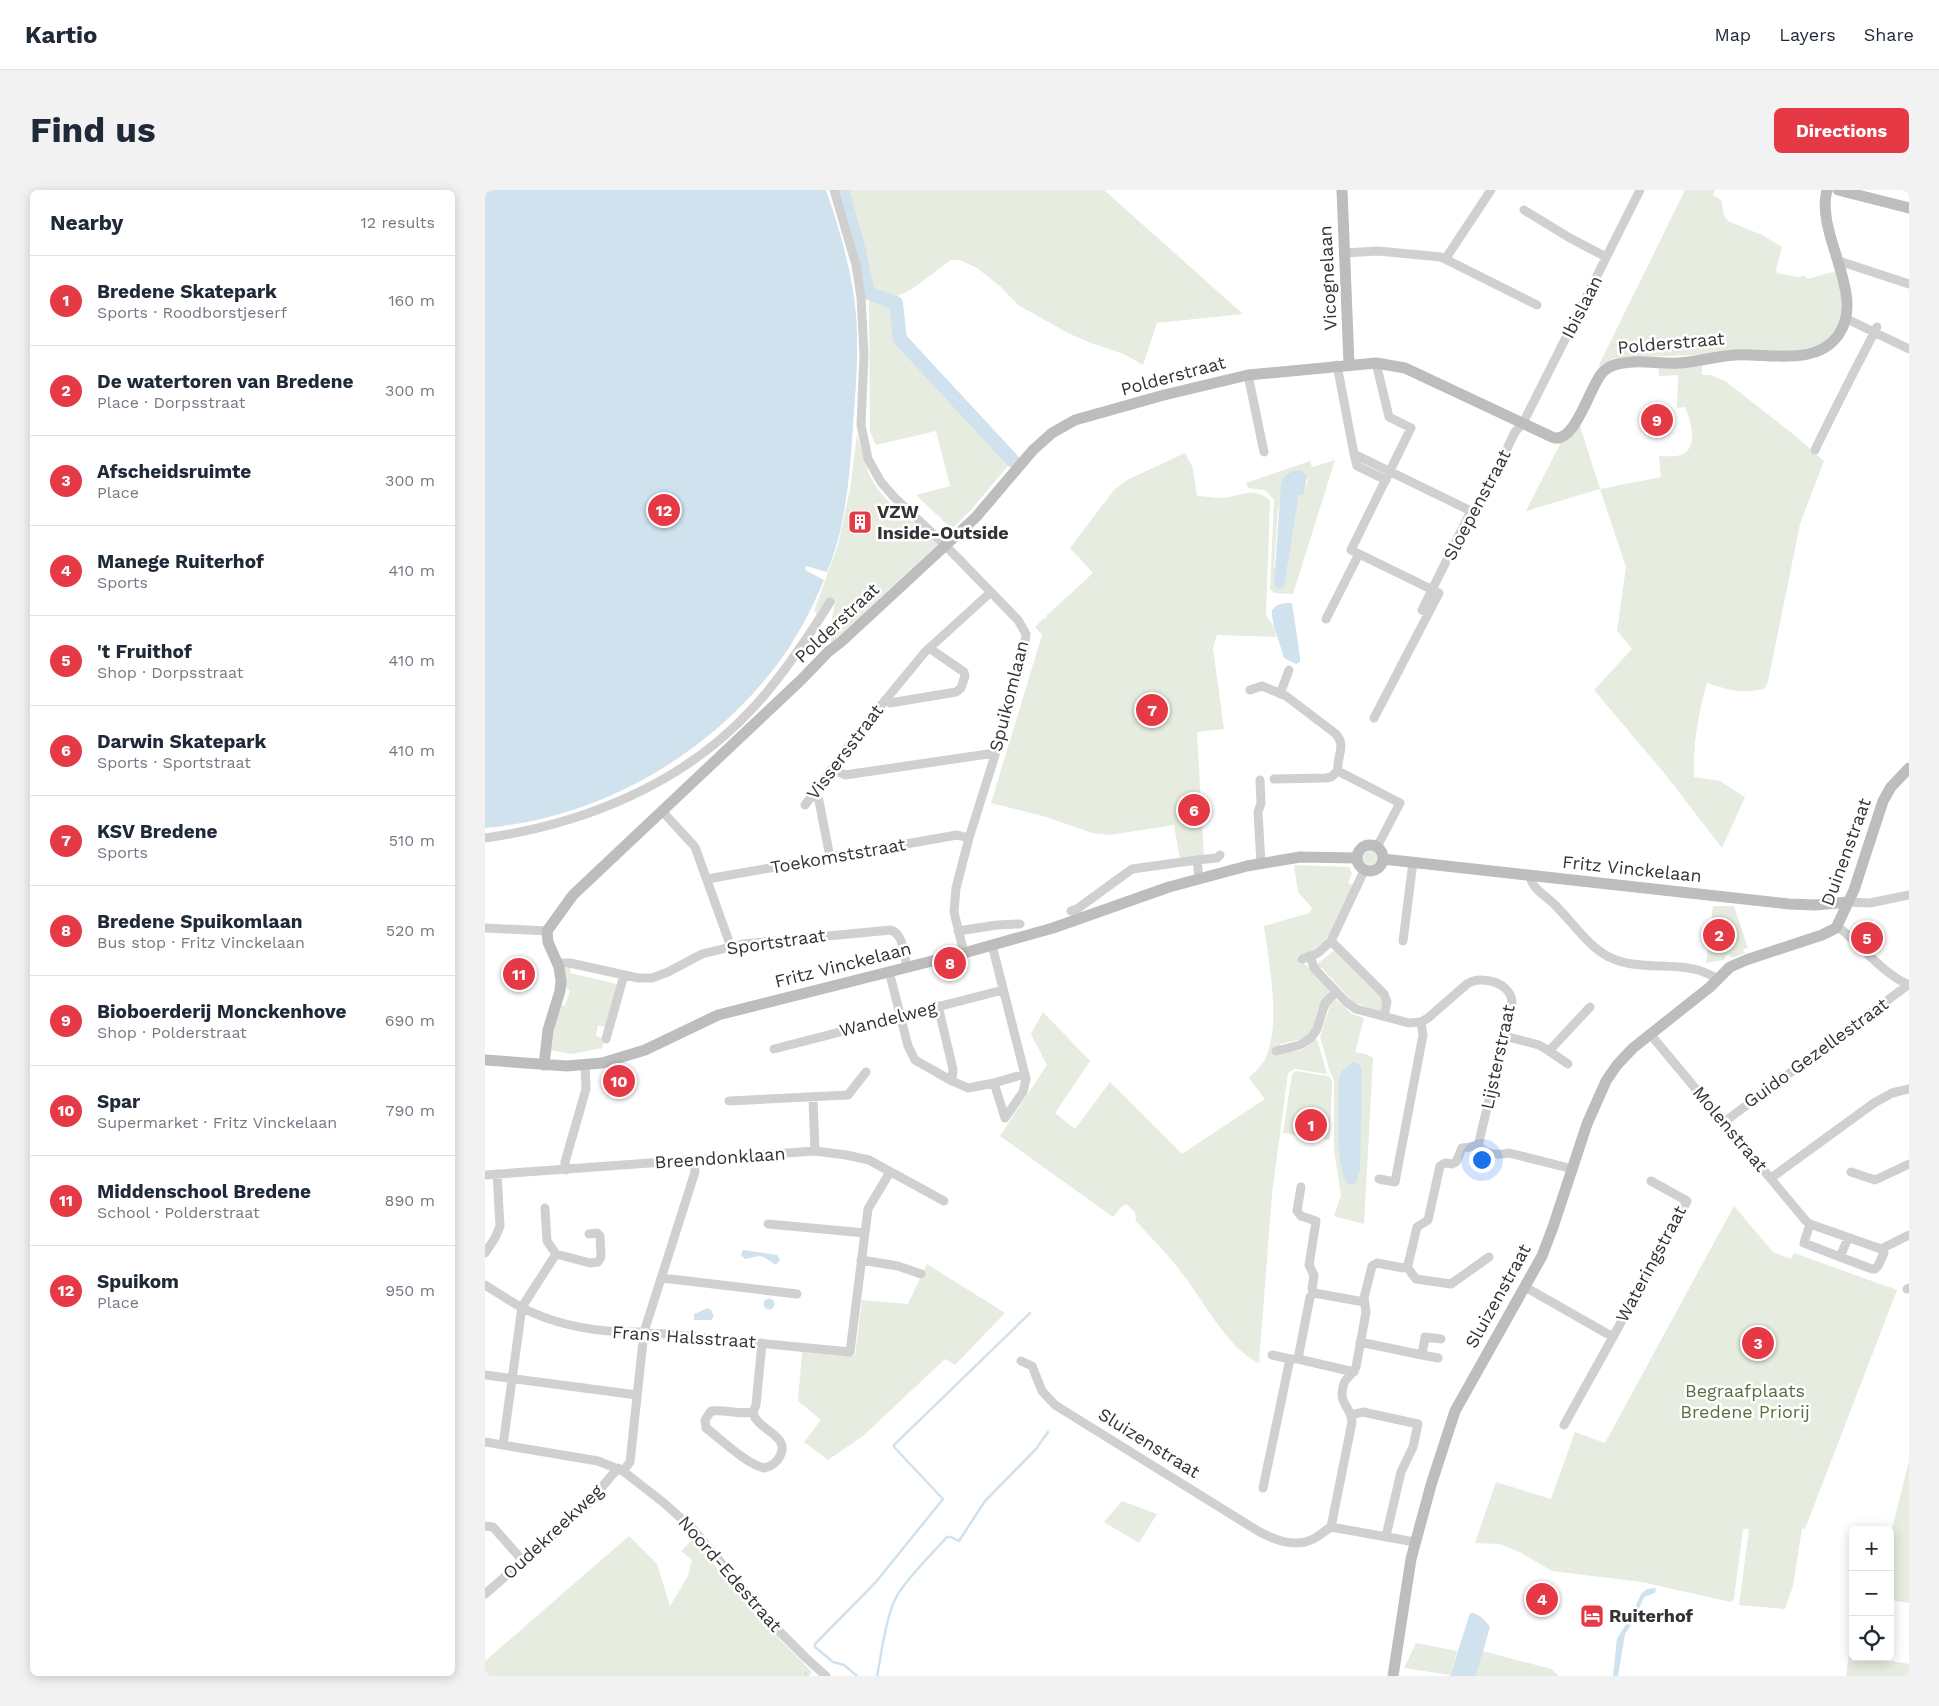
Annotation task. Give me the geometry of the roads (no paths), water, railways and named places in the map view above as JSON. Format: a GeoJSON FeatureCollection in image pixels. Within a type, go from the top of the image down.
{"type":"FeatureCollection","features":[{"type":"Feature","properties":{"kind":"street","name":"Spuikomlaan"},"geometry":{"type":"LineString","coordinates":[[834,190],[854,256],[861,298],[864,356],[861,425],[870,463],[881,482],[893,497],[946,546],[991,592],[1021,625],[1027,638],[956,888],[955,912],[964,953]]}},
{"type":"Feature","properties":{"kind":"street","name":"Vicognelaan"},"geometry":{"type":"LineString","coordinates":[[1342,190],[1349,364]]}},
{"type":"Feature","properties":{"kind":"street"},"geometry":{"type":"LineString","coordinates":[[1446,258],[1491,190]]}},
{"type":"Feature","properties":{"kind":"street","name":"Ibislaan"},"geometry":{"type":"LineString","coordinates":[[1523,423],[1640,190]]}},
{"type":"Feature","properties":{"kind":"street","name":"Polderstraat"},"geometry":{"type":"LineString","coordinates":[[547,932],[573,895],[801,680],[828,652],[946,546],[976,517],[1033,450],[1052,433],[1075,420],[1164,395],[1248,375],[1337,365],[1376,363],[1405,368],[1556,439],[1565,436],[1572,430],[1601,373],[1610,366],[1623,363],[1645,362],[1681,363],[1735,355],[1786,356],[1804,354],[1828,345],[1839,334],[1845,315],[1845,292],[1839,261],[1825,218],[1827,190]]}},
{"type":"Feature","properties":{"kind":"street"},"geometry":{"type":"LineString","coordinates":[[1838,190],[1909,208]]}},
{"type":"Feature","properties":{"kind":"street"},"geometry":{"type":"LineString","coordinates":[[1524,210],[1576,242],[1607,257]]}},
{"type":"Feature","properties":{"kind":"street"},"geometry":{"type":"LineString","coordinates":[[1344,253],[1406,252],[1446,258],[1537,305]]}},
{"type":"Feature","properties":{"kind":"street"},"geometry":{"type":"LineString","coordinates":[[1839,261],[1909,284]]}},
{"type":"Feature","properties":{"kind":"street"},"geometry":{"type":"LineString","coordinates":[[1845,315],[1909,342]]}},
{"type":"Feature","properties":{"kind":"street"},"geometry":{"type":"LineString","coordinates":[[1876,329],[1909,348]]}},
{"type":"Feature","properties":{"kind":"street"},"geometry":{"type":"LineString","coordinates":[[1815,450],[1876,329]]}},
{"type":"Feature","properties":{"kind":"street"},"geometry":{"type":"LineString","coordinates":[[1376,363],[1389,417],[1411,428],[1351,550],[1433,590]]}},
{"type":"Feature","properties":{"kind":"street"},"geometry":{"type":"LineString","coordinates":[[1337,365],[1357,466],[1386,480]]}},
{"type":"Feature","properties":{"kind":"street"},"geometry":{"type":"LineString","coordinates":[[1248,375],[1265,452]]}},
{"type":"Feature","properties":{"kind":"street","name":"Sloepenstraat"},"geometry":{"type":"LineString","coordinates":[[1374,718],[1439,593],[1433,590],[1471,511],[1478,509],[1515,432],[1523,423]]}},
{"type":"Feature","properties":{"kind":"street"},"geometry":{"type":"LineString","coordinates":[[1354,454],[1471,511]]}},
{"type":"Feature","properties":{"kind":"street"},"geometry":{"type":"LineString","coordinates":[[1326,619],[1359,554]]}},
{"type":"Feature","properties":{"kind":"street","name":"Vissersstraat"},"geometry":{"type":"LineString","coordinates":[[805,805],[860,730],[929,648],[991,592]]}},
{"type":"Feature","properties":{"kind":"street"},"geometry":{"type":"LineString","coordinates":[[485,838],[531,830],[587,815],[635,794],[696,758],[751,711],[772,687],[830,602]]}},
{"type":"Feature","properties":{"kind":"street","name":"Vissersstraat"},"geometry":{"type":"LineString","coordinates":[[885,700],[890,703],[956,692],[961,688],[965,676],[963,672],[929,648]]}},
{"type":"Feature","properties":{"kind":"street"},"geometry":{"type":"LineString","coordinates":[[1280,694],[1289,670]]}},
{"type":"Feature","properties":{"kind":"street"},"geometry":{"type":"LineString","coordinates":[[1250,690],[1262,686],[1286,696],[1325,725],[1341,740],[1342,746],[1337,763],[1338,771]]}},
{"type":"Feature","properties":{"kind":"street"},"geometry":{"type":"LineString","coordinates":[[832,770],[845,775],[995,753]]}},
{"type":"Feature","properties":{"kind":"street","name":"Duinenstraat"},"geometry":{"type":"LineString","coordinates":[[1837,926],[1854,890],[1883,801],[1888,792],[1904,780],[1909,768]]}},
{"type":"Feature","properties":{"kind":"street"},"geometry":{"type":"LineString","coordinates":[[1274,779],[1331,778],[1338,771]]}},
{"type":"Feature","properties":{"kind":"street"},"geometry":{"type":"LineString","coordinates":[[1338,771],[1400,803],[1377,848]]}},
{"type":"Feature","properties":{"kind":"street"},"geometry":{"type":"LineString","coordinates":[[1260,780],[1261,803],[1258,812],[1261,864]]}},
{"type":"Feature","properties":{"kind":"street"},"geometry":{"type":"LineString","coordinates":[[815,792],[819,801],[830,857]]}},
{"type":"Feature","properties":{"kind":"street"},"geometry":{"type":"LineString","coordinates":[[662,811],[695,847],[731,947]]}},
{"type":"Feature","properties":{"kind":"street","name":"Toekomststraat"},"geometry":{"type":"LineString","coordinates":[[707,878],[957,835],[969,838]]}},
{"type":"Feature","properties":{"kind":"street"},"geometry":{"type":"LineString","coordinates":[[1370,845],[1377,848],[1382,852],[1381,866],[1370,872],[1365,871],[1359,866],[1357,858],[1359,851],[1370,845]]}},
{"type":"Feature","properties":{"kind":"street"},"geometry":{"type":"LineString","coordinates":[[1076,913],[1132,869],[1217,858],[1220,855]]}},
{"type":"Feature","properties":{"kind":"street","name":"Fritz Vinckelaan"},"geometry":{"type":"LineString","coordinates":[[485,1060],[544,1065],[585,1065],[629,1056],[718,1015],[964,953],[992,945],[1076,913],[1199,878],[1300,857],[1357,858]]}},
{"type":"Feature","properties":{"kind":"street","name":"Fritz Vinckelaan"},"geometry":{"type":"LineString","coordinates":[[1383,859],[1789,904],[1815,905],[1848,902]]}},
{"type":"Feature","properties":{"kind":"street"},"geometry":{"type":"LineString","coordinates":[[1197,860],[1199,878]]}},
{"type":"Feature","properties":{"kind":"street"},"geometry":{"type":"LineString","coordinates":[[1403,940],[1413,862]]}},
{"type":"Feature","properties":{"kind":"street"},"geometry":{"type":"LineString","coordinates":[[1365,871],[1331,941],[1323,949],[1306,958],[1348,1004],[1356,1009],[1409,1023],[1421,1022],[1423,1035],[1395,1182],[1379,1179]]}},
{"type":"Feature","properties":{"kind":"street"},"geometry":{"type":"LineString","coordinates":[[1529,875],[1532,884],[1556,905],[1590,944],[1609,957],[1641,966],[1700,970],[1717,979]]}},
{"type":"Feature","properties":{"kind":"street"},"geometry":{"type":"LineString","coordinates":[[1848,902],[1870,902],[1909,895]]}},
{"type":"Feature","properties":{"kind":"street"},"geometry":{"type":"LineString","coordinates":[[958,931],[997,924],[1020,924]]}},
{"type":"Feature","properties":{"kind":"street"},"geometry":{"type":"LineString","coordinates":[[1837,926],[1878,964],[1909,985]]}},
{"type":"Feature","properties":{"kind":"street","name":"Sluizenstraat"},"geometry":{"type":"LineString","coordinates":[[1393,1676],[1415,1542],[1455,1411],[1525,1287],[1547,1243],[1587,1124],[1606,1081],[1629,1052],[1737,964],[1829,932],[1837,926]]}},
{"type":"Feature","properties":{"kind":"street"},"geometry":{"type":"LineString","coordinates":[[485,928],[547,932],[549,947],[561,976],[561,986],[548,1030],[544,1065]]}},
{"type":"Feature","properties":{"kind":"street","name":"Sportstraat"},"geometry":{"type":"LineString","coordinates":[[557,963],[570,963],[638,978],[656,976],[696,957],[731,947],[771,941],[891,930],[900,937],[907,967]]}},
{"type":"Feature","properties":{"kind":"street"},"geometry":{"type":"LineString","coordinates":[[1331,941],[1384,994],[1387,1002],[1384,1016]]}},
{"type":"Feature","properties":{"kind":"street"},"geometry":{"type":"LineString","coordinates":[[992,945],[1026,1082],[1023,1092],[1005,1118],[995,1084]]}},
{"type":"Feature","properties":{"kind":"street"},"geometry":{"type":"LineString","coordinates":[[889,971],[908,1046],[913,1058],[952,1081],[968,1088],[995,1084],[1025,1074]]}},
{"type":"Feature","properties":{"kind":"street"},"geometry":{"type":"LineString","coordinates":[[605,1039],[624,975]]}},
{"type":"Feature","properties":{"kind":"street","name":"Lijsterstraat"},"geometry":{"type":"LineString","coordinates":[[1421,1022],[1431,1017],[1468,983],[1475,980],[1504,986],[1511,994],[1512,1002],[1478,1146]]}},
{"type":"Feature","properties":{"kind":"street","name":"Guido Gezellestraat"},"geometry":{"type":"LineString","coordinates":[[1724,1122],[1909,985]]}},
{"type":"Feature","properties":{"kind":"street","name":"Wandelweg"},"geometry":{"type":"LineString","coordinates":[[773,1049],[1003,990]]}},
{"type":"Feature","properties":{"kind":"street"},"geometry":{"type":"LineString","coordinates":[[1276,1051],[1300,1045],[1311,1038],[1317,1030],[1325,1003],[1337,992]]}},
{"type":"Feature","properties":{"kind":"street"},"geometry":{"type":"LineString","coordinates":[[938,1006],[953,1069],[952,1081]]}},
{"type":"Feature","properties":{"kind":"street"},"geometry":{"type":"LineString","coordinates":[[1549,1051],[1591,1007]]}},
{"type":"Feature","properties":{"kind":"street","name":"Molenstraat"},"geometry":{"type":"LineString","coordinates":[[1650,1034],[1810,1224],[1881,1249]]}},
{"type":"Feature","properties":{"kind":"street"},"geometry":{"type":"LineString","coordinates":[[1504,1036],[1539,1045],[1568,1064]]}},
{"type":"Feature","properties":{"kind":"street"},"geometry":{"type":"LineString","coordinates":[[566,1170],[565,1162],[586,1089],[585,1065]]}},
{"type":"Feature","properties":{"kind":"street"},"geometry":{"type":"LineString","coordinates":[[729,1101],[848,1095],[866,1072]]}},
{"type":"Feature","properties":{"kind":"street"},"geometry":{"type":"LineString","coordinates":[[1771,1178],[1874,1103],[1891,1093],[1909,1088]]}},
{"type":"Feature","properties":{"kind":"street"},"geometry":{"type":"LineString","coordinates":[[813,1098],[815,1151]]}},
{"type":"Feature","properties":{"kind":"street"},"geometry":{"type":"LineString","coordinates":[[1407,1267],[1417,1227],[1428,1220],[1441,1166],[1445,1163],[1455,1162],[1462,1148],[1478,1146],[1485,1152],[1500,1155],[1509,1153],[1573,1169]]}},
{"type":"Feature","properties":{"kind":"street","name":"Breendonklaan"},"geometry":{"type":"LineString","coordinates":[[485,1175],[815,1151],[869,1160],[944,1201]]}},
{"type":"Feature","properties":{"kind":"street","name":"Oudekreekweg"},"geometry":{"type":"LineString","coordinates":[[485,1594],[585,1507],[630,1462],[644,1332],[695,1172],[693,1160]]}},
{"type":"Feature","properties":{"kind":"street"},"geometry":{"type":"LineString","coordinates":[[1851,1172],[1875,1180],[1909,1164]]}},
{"type":"Feature","properties":{"kind":"street"},"geometry":{"type":"LineString","coordinates":[[890,1172],[868,1209],[861,1260],[898,1266],[921,1274]]}},
{"type":"Feature","properties":{"kind":"street"},"geometry":{"type":"LineString","coordinates":[[485,1253],[500,1226],[497,1174]]}},
{"type":"Feature","properties":{"kind":"street","name":"Wateringstraat"},"geometry":{"type":"LineString","coordinates":[[1564,1425],[1687,1201],[1651,1181]]}},
{"type":"Feature","properties":{"kind":"street"},"geometry":{"type":"LineString","coordinates":[[1263,1488],[1294,1359],[1310,1297],[1313,1293],[1314,1275],[1309,1265],[1317,1225],[1316,1221],[1301,1216],[1297,1212],[1301,1187]]}},
{"type":"Feature","properties":{"kind":"street"},"geometry":{"type":"LineString","coordinates":[[545,1208],[547,1241],[556,1254],[590,1263],[598,1262],[601,1257],[600,1236],[598,1234],[589,1234]]}},
{"type":"Feature","properties":{"kind":"street"},"geometry":{"type":"LineString","coordinates":[[767,1224],[865,1233]]}},
{"type":"Feature","properties":{"kind":"street"},"geometry":{"type":"LineString","coordinates":[[1810,1224],[1804,1241],[1805,1244],[1875,1269],[1884,1253],[1881,1249],[1909,1235]]}},
{"type":"Feature","properties":{"kind":"street"},"geometry":{"type":"LineString","coordinates":[[1840,1257],[1848,1238]]}},
{"type":"Feature","properties":{"kind":"street"},"geometry":{"type":"LineString","coordinates":[[503,1445],[522,1307],[556,1254]]}},
{"type":"Feature","properties":{"kind":"street"},"geometry":{"type":"LineString","coordinates":[[1407,1267],[1416,1280],[1456,1285],[1489,1257]]}},
{"type":"Feature","properties":{"kind":"street","name":"Frans Halsstraat"},"geometry":{"type":"LineString","coordinates":[[485,1285],[522,1307],[542,1316],[581,1328],[613,1332],[644,1332],[850,1352],[861,1260]]}},
{"type":"Feature","properties":{"kind":"street"},"geometry":{"type":"LineString","coordinates":[[1407,1267],[1401,1268],[1377,1263],[1373,1264],[1371,1268],[1364,1302],[1366,1312],[1354,1372],[1345,1380],[1341,1397],[1351,1415],[1351,1427],[1331,1527],[1415,1542]]}},
{"type":"Feature","properties":{"kind":"street"},"geometry":{"type":"LineString","coordinates":[[662,1278],[797,1294]]}},
{"type":"Feature","properties":{"kind":"street","name":"Wateringstraat"},"geometry":{"type":"LineString","coordinates":[[1525,1287],[1613,1337]]}},
{"type":"Feature","properties":{"kind":"street"},"geometry":{"type":"LineString","coordinates":[[1313,1293],[1364,1302]]}},
{"type":"Feature","properties":{"kind":"street"},"geometry":{"type":"LineString","coordinates":[[1422,1355],[1425,1338],[1441,1340]]}},
{"type":"Feature","properties":{"kind":"street"},"geometry":{"type":"LineString","coordinates":[[1360,1342],[1438,1358]]}},
{"type":"Feature","properties":{"kind":"street"},"geometry":{"type":"LineString","coordinates":[[753,1412],[746,1414],[717,1410],[711,1411],[705,1420],[706,1428],[749,1460],[765,1468],[776,1462],[781,1455],[782,1446],[777,1437],[756,1420],[753,1412],[756,1405],[762,1344]]}},
{"type":"Feature","properties":{"kind":"street"},"geometry":{"type":"LineString","coordinates":[[1272,1355],[1354,1372]]}},
{"type":"Feature","properties":{"kind":"street","name":"Sluizenstraat"},"geometry":{"type":"LineString","coordinates":[[1021,1361],[1032,1366],[1042,1392],[1055,1406],[1258,1531],[1279,1541],[1301,1543],[1309,1541],[1331,1527]]}},
{"type":"Feature","properties":{"kind":"street"},"geometry":{"type":"LineString","coordinates":[[485,1376],[637,1395]]}},
{"type":"Feature","properties":{"kind":"street"},"geometry":{"type":"LineString","coordinates":[[1351,1415],[1363,1412],[1418,1424],[1413,1446],[1401,1472],[1386,1536]]}},
{"type":"Feature","properties":{"kind":"street","name":"Noord-Edestraat"},"geometry":{"type":"LineString","coordinates":[[485,1442],[598,1461],[621,1470],[676,1513],[694,1530],[772,1624],[826,1676]]}},
{"type":"Feature","properties":{"kind":"street"},"geometry":{"type":"LineString","coordinates":[[485,1526],[493,1527],[523,1561]]}},
{"type":"Feature","properties":{"kind":"water"},"geometry":{"type":"Polygon","coordinates":[[[485,190],[826,190],[840,232],[850,275],[855,304],[857,356],[849,474],[845,508],[838,541],[827,572],[806,566],[805,570],[824,580],[803,625],[776,666],[748,699],[717,728],[683,755],[647,777],[609,796],[569,811],[527,822],[485,828],[485,190]]]}},
{"type":"Feature","properties":{"kind":"water"},"geometry":{"type":"Polygon","coordinates":[[[1301,470],[1307,476],[1304,495],[1299,495],[1285,582],[1283,587],[1279,589],[1274,584],[1281,484],[1288,473],[1301,470]]]}},
{"type":"Feature","properties":{"kind":"water"},"geometry":{"type":"Polygon","coordinates":[[[1292,603],[1300,657],[1300,662],[1296,664],[1284,658],[1273,620],[1272,610],[1277,605],[1292,603]]]}},
{"type":"Feature","properties":{"kind":"water"},"geometry":{"type":"Polygon","coordinates":[[[1353,1062],[1360,1065],[1362,1071],[1360,1170],[1356,1183],[1349,1185],[1344,1178],[1339,1152],[1339,1080],[1342,1071],[1353,1062]]]}},
{"type":"Feature","properties":{"kind":"water"},"geometry":{"type":"Polygon","coordinates":[[[743,1250],[777,1255],[780,1260],[776,1265],[759,1256],[745,1259],[741,1255],[743,1250]]]}},
{"type":"Feature","properties":{"kind":"water"},"geometry":{"type":"Polygon","coordinates":[[[769,1298],[775,1304],[769,1310],[763,1304],[769,1298]]]}},
{"type":"Feature","properties":{"kind":"water"},"geometry":{"type":"Polygon","coordinates":[[[708,1308],[714,1316],[711,1320],[694,1320],[694,1314],[708,1308]]]}},
{"type":"Feature","properties":{"kind":"water"},"geometry":{"type":"Polygon","coordinates":[[[1656,1588],[1655,1593],[1644,1597],[1633,1622],[1625,1634],[1618,1676],[1613,1676],[1617,1638],[1631,1617],[1641,1594],[1647,1589],[1656,1588]]]}},
{"type":"Feature","properties":{"kind":"water"},"geometry":{"type":"Polygon","coordinates":[[[1470,1613],[1484,1619],[1490,1627],[1476,1676],[1450,1676],[1470,1613]]]}},
{"type":"Feature","properties":{"kind":"waterway"},"geometry":{"type":"LineString","coordinates":[[842,190],[857,243],[868,293],[896,303],[900,339],[1013,461]]}},
{"type":"Feature","properties":{"kind":"waterway"},"geometry":{"type":"LineString","coordinates":[[857,1676],[844,1665],[833,1662],[815,1647],[815,1644],[875,1583],[943,1499],[894,1445],[1030,1313]]}},
{"type":"Feature","properties":{"kind":"waterway"},"geometry":{"type":"LineString","coordinates":[[877,1676],[887,1622],[896,1597],[902,1588],[947,1537],[959,1541],[985,1501],[1036,1449],[1048,1432]]}},
{"type":"Feature","properties":{"kind":"place","name":"Bioboerderij Monckenhove"},"geometry":{"type":"Point","coordinates":[1657,420]}},
{"type":"Feature","properties":{"kind":"place","name":"Spuikom"},"geometry":{"type":"Point","coordinates":[664,510]}},
{"type":"Feature","properties":{"kind":"place","name":"VZW Inside-Outside"},"geometry":{"type":"Point","coordinates":[860,522]}},
{"type":"Feature","properties":{"kind":"place","name":"KSV Bredene"},"geometry":{"type":"Point","coordinates":[1152,710]}},
{"type":"Feature","properties":{"kind":"place","name":"Darwin Skatepark"},"geometry":{"type":"Point","coordinates":[1194,810]}},
{"type":"Feature","properties":{"kind":"place","name":"De watertoren van Bredene"},"geometry":{"type":"Point","coordinates":[1719,935]}},
{"type":"Feature","properties":{"kind":"place","name":"'t Fruithof"},"geometry":{"type":"Point","coordinates":[1867,938]}},
{"type":"Feature","properties":{"kind":"place","name":"Bredene Spuikomlaan"},"geometry":{"type":"Point","coordinates":[950,963]}},
{"type":"Feature","properties":{"kind":"place","name":"Middenschool Bredene"},"geometry":{"type":"Point","coordinates":[519,974]}},
{"type":"Feature","properties":{"kind":"place","name":"Spar"},"geometry":{"type":"Point","coordinates":[619,1081]}},
{"type":"Feature","properties":{"kind":"place","name":"Bredene Skatepark"},"geometry":{"type":"Point","coordinates":[1311,1125]}},
{"type":"Feature","properties":{"kind":"place","name":"Afscheidsruimte"},"geometry":{"type":"Point","coordinates":[1758,1343]}},
{"type":"Feature","properties":{"kind":"place","name":"Manege Ruiterhof"},"geometry":{"type":"Point","coordinates":[1542,1599]}},
{"type":"Feature","properties":{"kind":"place","name":"Ruiterhof"},"geometry":{"type":"Point","coordinates":[1592,1616]}},
{"type":"Feature","properties":{"kind":"park label","name":"Begraafplaats Bredene Priorij"},"geometry":{"type":"Point","coordinates":[1745,1401]}}]}
